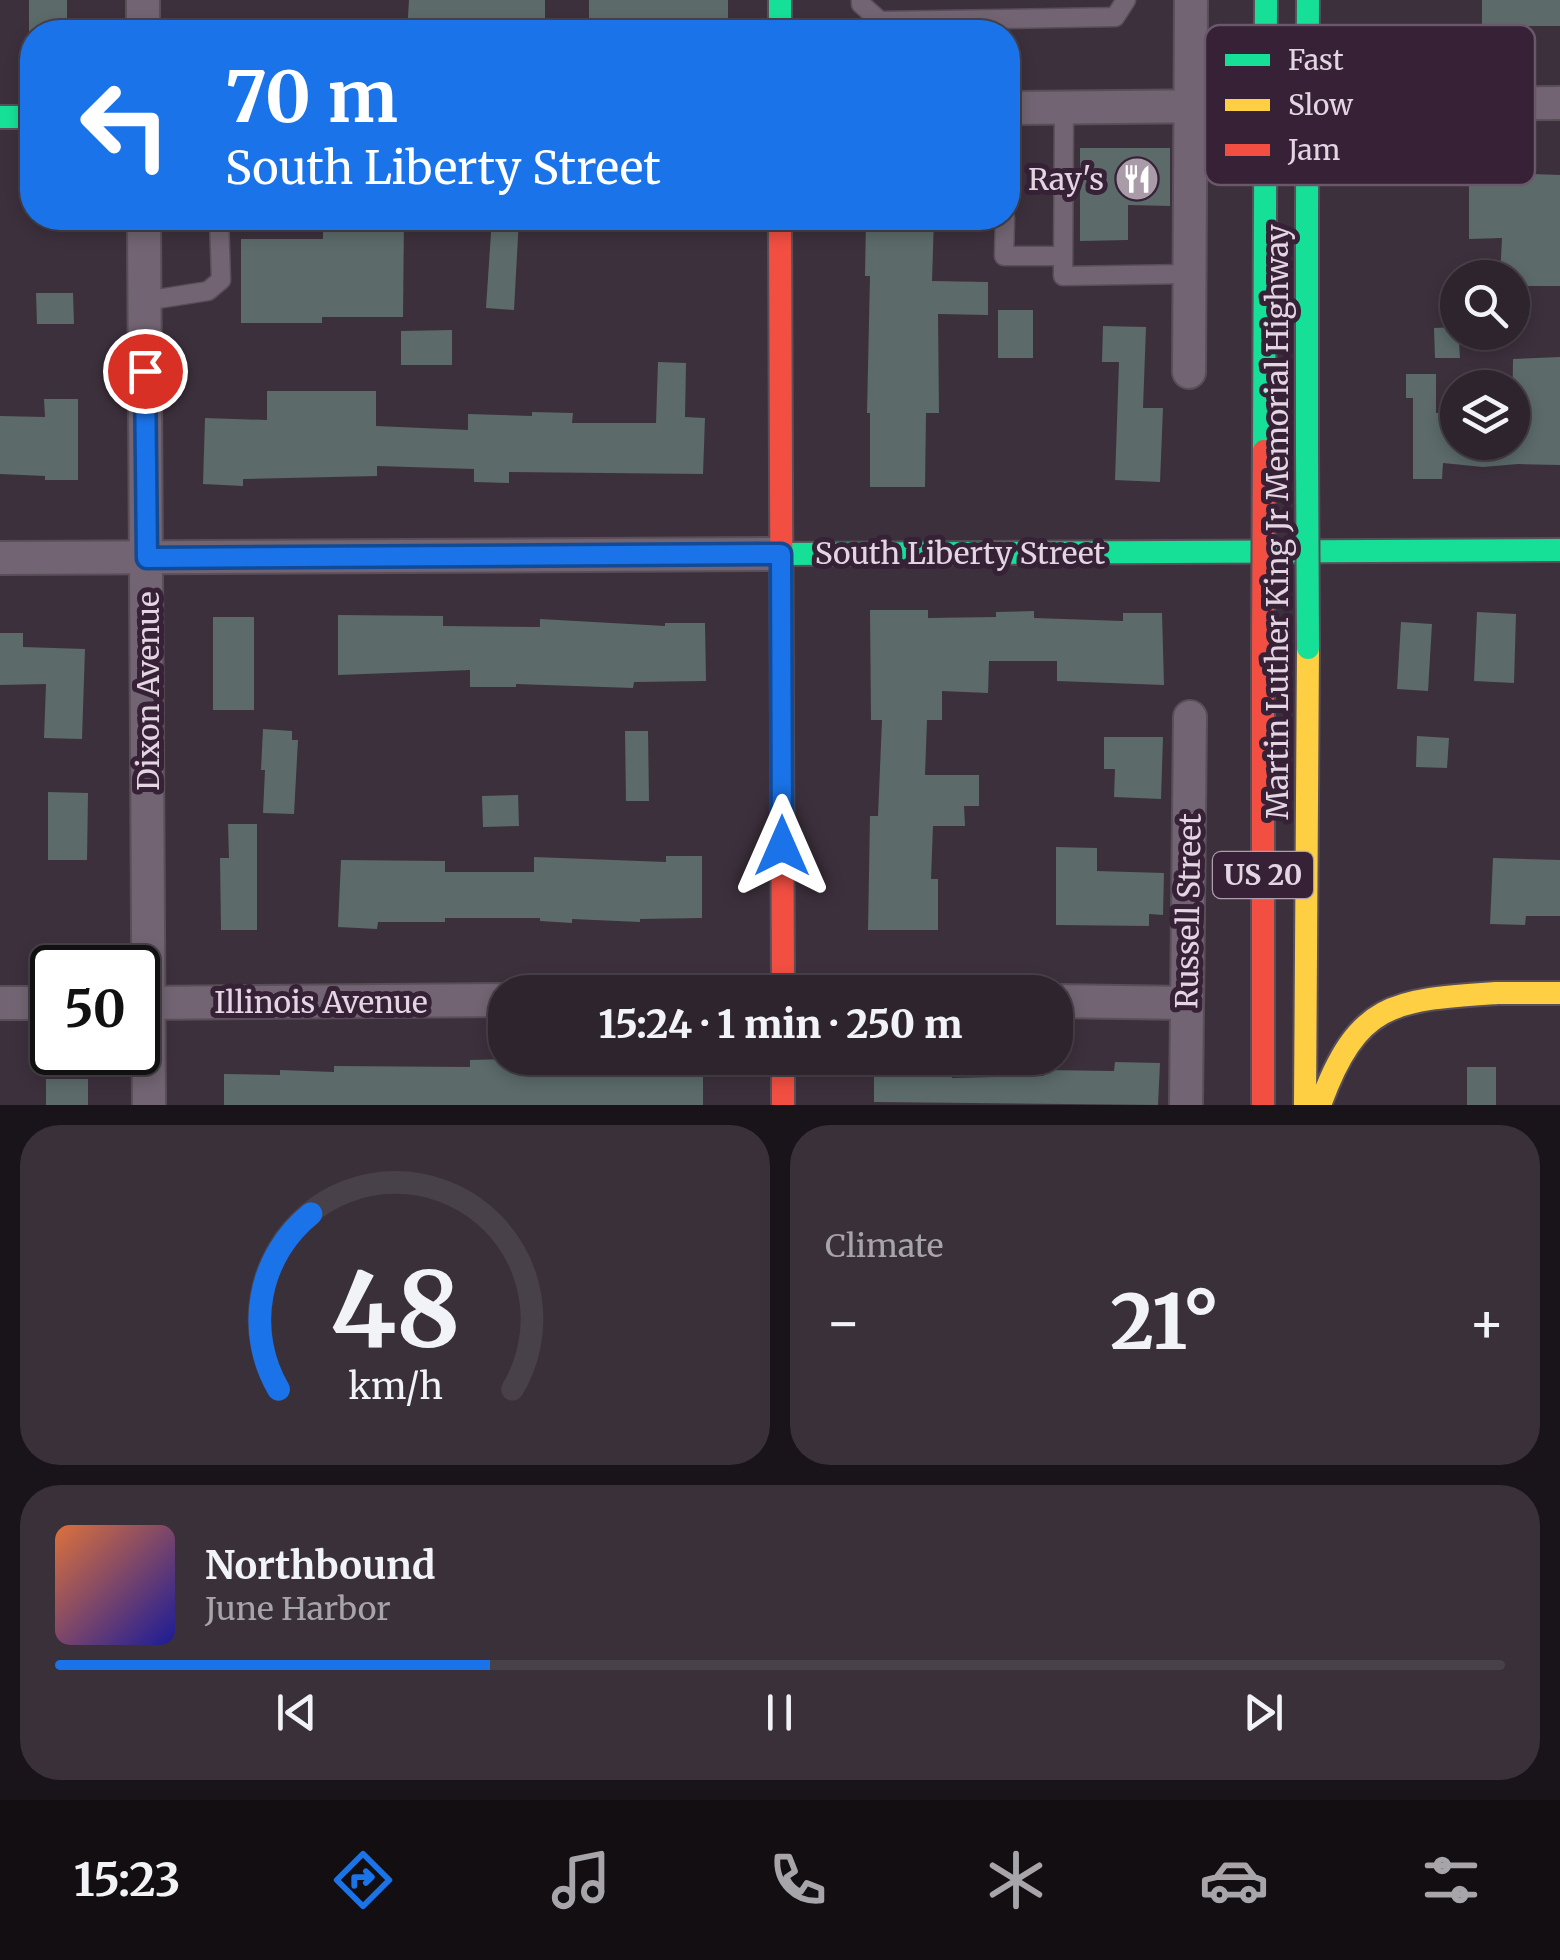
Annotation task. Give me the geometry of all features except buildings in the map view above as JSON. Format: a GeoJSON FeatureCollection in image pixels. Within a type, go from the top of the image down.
{"type":"FeatureCollection","features":[{"type":"Feature","properties":{"kind":"main road","name":"Martin Luther King Jr Memorial Highway"},"geometry":{"type":"LineString","coordinates":[[1266,0],[1266,25]]}},
{"type":"Feature","properties":{"kind":"main road","name":"Martin Luther King Jr Memorial Highway"},"geometry":{"type":"LineString","coordinates":[[1263,1105],[1265,185]]}},
{"type":"Feature","properties":{"kind":"main road","name":"Martin Luther King Jr Memorial Highway"},"geometry":{"type":"LineString","coordinates":[[1305,1105],[1308,185]]}},
{"type":"Feature","properties":{"kind":"main road"},"geometry":{"type":"LineString","coordinates":[[780,230],[783,975]]}},
{"type":"Feature","properties":{"kind":"main road","name":"South Liberty Street"},"geometry":{"type":"LineString","coordinates":[[781,554],[1560,550]]}},
{"type":"Feature","properties":{"kind":"main road"},"geometry":{"type":"LineString","coordinates":[[1320,1105],[1344,1045],[1364,1021],[1381,1010],[1414,1000],[1496,993],[1560,993]]}},
{"type":"Feature","properties":{"kind":"main road"},"geometry":{"type":"LineString","coordinates":[[783,1075],[783,1105]]}},
{"type":"Feature","properties":{"kind":"street"},"geometry":{"type":"LineString","coordinates":[[1189,372],[1191,0]]}},
{"type":"Feature","properties":{"kind":"street"},"geometry":{"type":"LineString","coordinates":[[1535,103],[1560,103]]}},
{"type":"Feature","properties":{"kind":"street"},"geometry":{"type":"LineString","coordinates":[[1020,108],[1205,105]]}},
{"type":"Feature","properties":{"kind":"street","name":"Dixon Avenue"},"geometry":{"type":"LineString","coordinates":[[144,230],[144,945]]}},
{"type":"Feature","properties":{"kind":"street","name":"South Liberty Street"},"geometry":{"type":"LineString","coordinates":[[0,558],[781,554]]}},
{"type":"Feature","properties":{"kind":"street","name":"Russell Street"},"geometry":{"type":"LineString","coordinates":[[1186,1105],[1190,717]]}},
{"type":"Feature","properties":{"kind":"street","name":"Illinois Avenue"},"geometry":{"type":"LineString","coordinates":[[160,1003],[488,1000]]}},
{"type":"Feature","properties":{"kind":"street"},"geometry":{"type":"LineString","coordinates":[[1073,1001],[1187,1003]]}},
{"type":"Feature","properties":{"kind":"street"},"geometry":{"type":"LineString","coordinates":[[0,1003],[30,1003]]}},
{"type":"Feature","properties":{"kind":"street","name":"Dixon Avenue"},"geometry":{"type":"LineString","coordinates":[[148,1075],[150,1105]]}},
{"type":"Feature","properties":{"kind":"lane"},"geometry":{"type":"LineString","coordinates":[[860,0],[879,20]]}},
{"type":"Feature","properties":{"kind":"lane"},"geometry":{"type":"LineString","coordinates":[[886,20],[955,9],[1115,17],[1126,0]]}},
{"type":"Feature","properties":{"kind":"lane"},"geometry":{"type":"LineString","coordinates":[[1064,107],[1063,276],[1189,274]]}},
{"type":"Feature","properties":{"kind":"lane"},"geometry":{"type":"LineString","coordinates":[[145,302],[208,291],[216,286],[221,280],[219,230]]}},
{"type":"Feature","properties":{"kind":"lane"},"geometry":{"type":"LineString","coordinates":[[1005,230],[1004,256],[1064,256]]}},
{"type":"Feature","properties":{"kind":"traffic: fast"},"geometry":{"type":"LineString","coordinates":[[780,0],[780,20]]}},
{"type":"Feature","properties":{"kind":"traffic: fast"},"geometry":{"type":"LineString","coordinates":[[1266,0],[1266,25]]}},
{"type":"Feature","properties":{"kind":"traffic: fast"},"geometry":{"type":"LineString","coordinates":[[1308,0],[1308,25]]}},
{"type":"Feature","properties":{"kind":"traffic: fast"},"geometry":{"type":"LineString","coordinates":[[0,117],[20,117]]}},
{"type":"Feature","properties":{"kind":"traffic: fast"},"geometry":{"type":"LineString","coordinates":[[1265,185],[1265,209]]}},
{"type":"Feature","properties":{"kind":"traffic: fast"},"geometry":{"type":"LineString","coordinates":[[1307,185],[1307,208]]}},
{"type":"Feature","properties":{"kind":"traffic: fast"},"geometry":{"type":"LineString","coordinates":[[1307,208],[1307,450]]}},
{"type":"Feature","properties":{"kind":"traffic: fast"},"geometry":{"type":"LineString","coordinates":[[1264,451],[1265,209]]}},
{"type":"Feature","properties":{"kind":"traffic: fast"},"geometry":{"type":"LineString","coordinates":[[1307,450],[1308,648]]}},
{"type":"Feature","properties":{"kind":"traffic: fast"},"geometry":{"type":"LineString","coordinates":[[781,554],[1560,550]]}},
{"type":"Feature","properties":{"kind":"traffic: slow"},"geometry":{"type":"LineString","coordinates":[[1305,1105],[1308,648]]}},
{"type":"Feature","properties":{"kind":"traffic: slow"},"geometry":{"type":"LineString","coordinates":[[1497,993],[1560,993]]}},
{"type":"Feature","properties":{"kind":"traffic: slow"},"geometry":{"type":"LineString","coordinates":[[1320,1105],[1349,1045],[1384,1013],[1431,999],[1497,993]]}},
{"type":"Feature","properties":{"kind":"traffic: jam"},"geometry":{"type":"LineString","coordinates":[[780,230],[783,975]]}},
{"type":"Feature","properties":{"kind":"traffic: jam"},"geometry":{"type":"LineString","coordinates":[[1263,645],[1264,451]]}},
{"type":"Feature","properties":{"kind":"traffic: jam"},"geometry":{"type":"LineString","coordinates":[[1263,645],[1263,1105]]}},
{"type":"Feature","properties":{"kind":"traffic: jam"},"geometry":{"type":"LineString","coordinates":[[783,1075],[783,1105]]}},
{"type":"Feature","properties":{"kind":"place","name":"Ray's"},"geometry":{"type":"Point","coordinates":[1137,179]}},
{"type":"Feature","properties":{"kind":"route"},"geometry":{"type":"LineString","coordinates":[[145,371],[147,558],[781,554],[782,846]]}}]}
